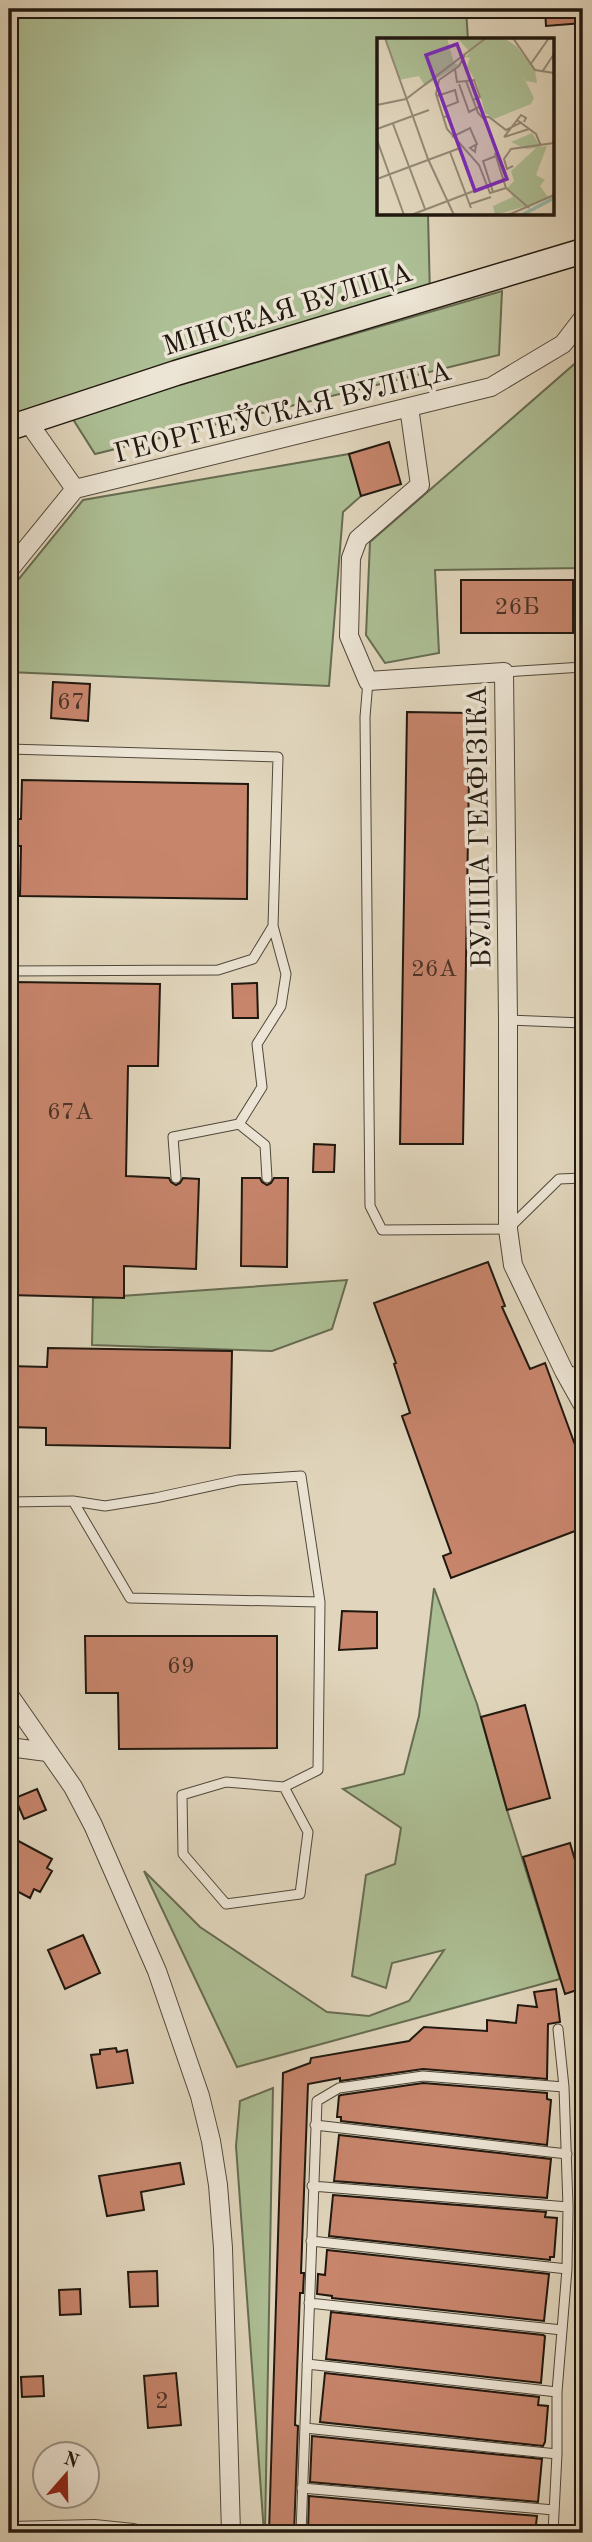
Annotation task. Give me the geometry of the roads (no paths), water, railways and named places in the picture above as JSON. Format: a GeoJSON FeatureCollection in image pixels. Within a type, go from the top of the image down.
{"type":"FeatureCollection","features":[{"type":"Feature","properties":{"kind":"main road","name":"МІНСКАЯ ВУЛІЦА"},"geometry":{"type":"LineString","coordinates":[[18,425],[176,373],[583,251]]}},
{"type":"Feature","properties":{"kind":"street","name":"ГЕОРГІЕЎСКАЯ ВУЛІЦА"},"geometry":{"type":"LineString","coordinates":[[75,489],[491,387],[563,344],[583,318]]}},
{"type":"Feature","properties":{"kind":"street"},"geometry":{"type":"LineString","coordinates":[[368,681],[349,636],[351,558],[358,539],[420,485],[409,407]]}},
{"type":"Feature","properties":{"kind":"street"},"geometry":{"type":"LineString","coordinates":[[9,570],[75,489],[18,425]]}},
{"type":"Feature","properties":{"kind":"street","name":"ВУЛІЦА ГЕАФІЗІКА"},"geometry":{"type":"LineString","coordinates":[[368,681],[504,672],[508,1229],[513,1265],[583,1405]]}},
{"type":"Feature","properties":{"kind":"street"},"geometry":{"type":"LineString","coordinates":[[9,1695],[73,1787],[93,1825],[157,1971],[200,2096],[218,2185],[223,2248],[231,2533]]}},
{"type":"Feature","properties":{"kind":"street"},"geometry":{"type":"LineString","coordinates":[[9,1747],[47,1752]]}},
{"type":"Feature","properties":{"kind":"street"},"geometry":{"type":"LineString","coordinates":[[9,2531],[94,2529],[133,2533]]}},
{"type":"Feature","properties":{"kind":"lane"},"geometry":{"type":"LineString","coordinates":[[504,672],[583,667]]}},
{"type":"Feature","properties":{"kind":"lane"},"geometry":{"type":"LineString","coordinates":[[368,681],[365,717],[370,1206],[382,1230],[508,1229],[559,1179],[583,1178]]}},
{"type":"Feature","properties":{"kind":"lane"},"geometry":{"type":"LineString","coordinates":[[9,749],[278,757],[273,926],[286,974],[281,1006],[257,1044],[262,1087],[239,1124],[173,1138],[176,1178]]}},
{"type":"Feature","properties":{"kind":"lane"},"geometry":{"type":"LineString","coordinates":[[9,971],[218,970],[253,959],[273,926]]}},
{"type":"Feature","properties":{"kind":"lane"},"geometry":{"type":"LineString","coordinates":[[508,1020],[583,1023]]}},
{"type":"Feature","properties":{"kind":"lane"},"geometry":{"type":"LineString","coordinates":[[239,1124],[265,1145],[267,1178]]}},
{"type":"Feature","properties":{"kind":"lane"},"geometry":{"type":"LineString","coordinates":[[564,1371],[583,1373]]}},
{"type":"Feature","properties":{"kind":"lane"},"geometry":{"type":"LineString","coordinates":[[9,1502],[72,1501],[105,1506],[238,1480],[301,1476],[320,1602],[318,1770],[285,1787],[226,1782],[182,1795],[183,1854],[226,1904],[300,1894],[308,1832],[285,1787]]}},
{"type":"Feature","properties":{"kind":"lane"},"geometry":{"type":"LineString","coordinates":[[72,1501],[130,1598],[320,1602]]}},
{"type":"Feature","properties":{"kind":"lane"},"geometry":{"type":"LineString","coordinates":[[553,2533],[557,2392],[567,2269],[568,2207],[564,2087],[558,2029]]}},
{"type":"Feature","properties":{"kind":"lane"},"geometry":{"type":"LineString","coordinates":[[301,2533],[317,2101],[339,2088],[423,2076],[564,2087]]}},
{"type":"Feature","properties":{"kind":"lane"},"geometry":{"type":"LineString","coordinates":[[315,2125],[567,2154]]}},
{"type":"Feature","properties":{"kind":"lane"},"geometry":{"type":"LineString","coordinates":[[312,2186],[568,2207]]}},
{"type":"Feature","properties":{"kind":"lane"},"geometry":{"type":"LineString","coordinates":[[311,2241],[567,2269]]}},
{"type":"Feature","properties":{"kind":"lane"},"geometry":{"type":"LineString","coordinates":[[309,2303],[562,2330]]}},
{"type":"Feature","properties":{"kind":"lane"},"geometry":{"type":"LineString","coordinates":[[307,2364],[557,2392]]}},
{"type":"Feature","properties":{"kind":"lane"},"geometry":{"type":"LineString","coordinates":[[304,2428],[557,2454]]}},
{"type":"Feature","properties":{"kind":"lane"},"geometry":{"type":"LineString","coordinates":[[302,2488],[554,2510]]}}]}
